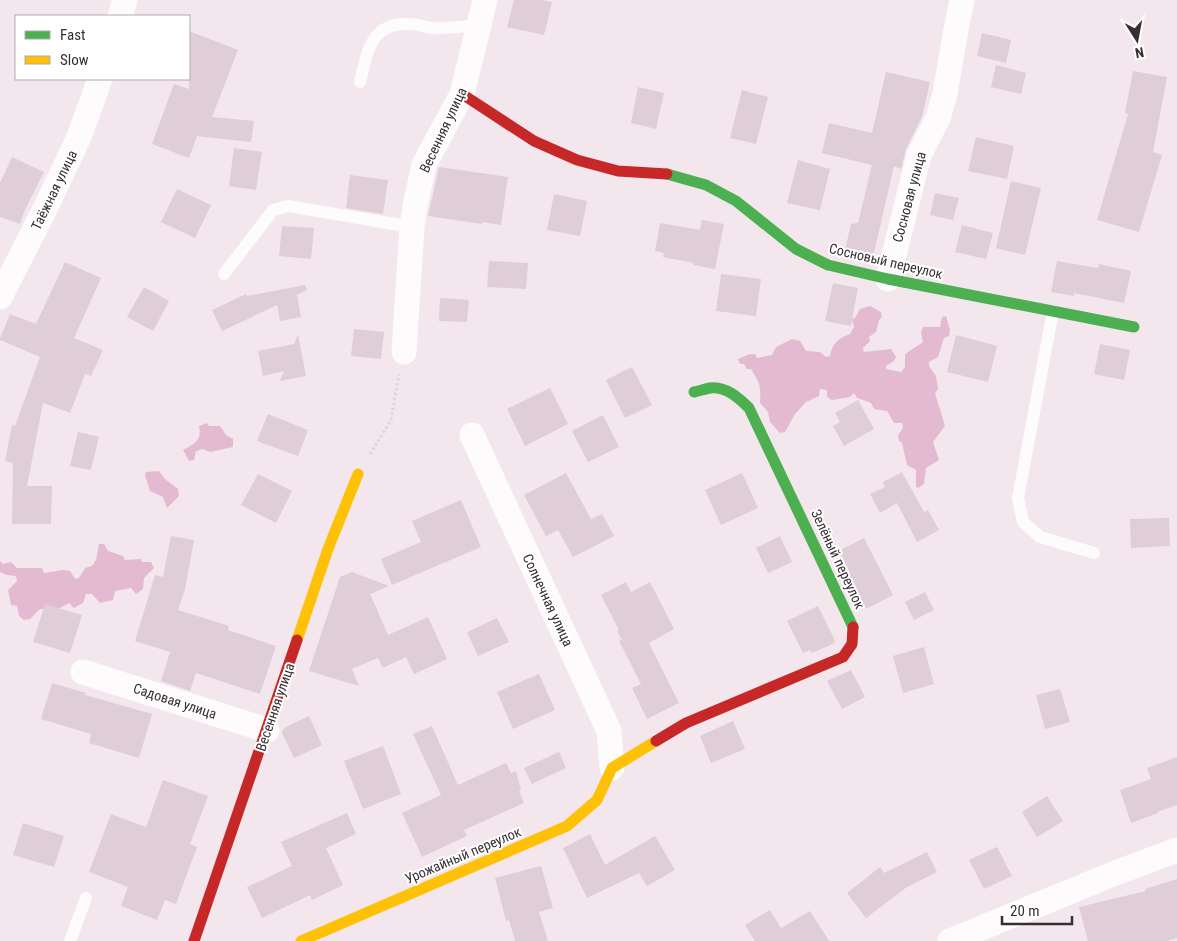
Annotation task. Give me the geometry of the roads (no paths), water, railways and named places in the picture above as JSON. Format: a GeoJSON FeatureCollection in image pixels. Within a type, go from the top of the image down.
{"type":"FeatureCollection","features":[{"type":"Feature","properties":{"kind":"street"},"geometry":{"type":"LineString","coordinates":[[120,15],[125,0]]}},
{"type":"Feature","properties":{"kind":"street","name":"Весенняя улица"},"geometry":{"type":"LineString","coordinates":[[404,352],[412,227],[424,165],[462,94],[485,0]]}},
{"type":"Feature","properties":{"kind":"street","name":"Сосновая улица"},"geometry":{"type":"LineString","coordinates":[[888,279],[918,155],[938,118],[945,94],[962,0]]}},
{"type":"Feature","properties":{"kind":"street","name":"Таёжная улица"},"geometry":{"type":"LineString","coordinates":[[0,297],[79,137],[100,80]]}},
{"type":"Feature","properties":{"kind":"street","name":"Сосновый переулок"},"geometry":{"type":"LineString","coordinates":[[462,94],[534,141],[577,160],[618,170],[666,174],[706,185],[736,201],[796,249],[828,265],[888,279],[1134,327]]}},
{"type":"Feature","properties":{"kind":"street","name":"Зелёный переулок"},"geometry":{"type":"LineString","coordinates":[[612,768],[686,723],[842,657],[852,644],[853,627],[749,408],[739,398],[727,391],[711,388],[694,392]]}},
{"type":"Feature","properties":{"kind":"street","name":"Солнечная улица"},"geometry":{"type":"LineString","coordinates":[[472,435],[609,730],[612,768]]}},
{"type":"Feature","properties":{"kind":"street","name":"Весенняя улица"},"geometry":{"type":"LineString","coordinates":[[194,941],[328,549],[358,474]]}},
{"type":"Feature","properties":{"kind":"street","name":"Садовая улица"},"geometry":{"type":"LineString","coordinates":[[84,672],[267,730]]}},
{"type":"Feature","properties":{"kind":"street","name":"Урожайный переулок"},"geometry":{"type":"LineString","coordinates":[[301,941],[568,826],[597,800],[612,768]]}},
{"type":"Feature","properties":{"kind":"street"},"geometry":{"type":"LineString","coordinates":[[950,941],[1113,874],[1177,850]]}},
{"type":"Feature","properties":{"kind":"lane"},"geometry":{"type":"LineString","coordinates":[[360,82],[366,54],[371,43],[379,33],[395,24],[410,24],[433,28],[479,25]]}},
{"type":"Feature","properties":{"kind":"lane"},"geometry":{"type":"LineString","coordinates":[[224,274],[273,210],[288,206],[412,227]]}},
{"type":"Feature","properties":{"kind":"lane"},"geometry":{"type":"LineString","coordinates":[[1053,311],[1018,498],[1023,522],[1040,537],[1094,553]]}},
{"type":"Feature","properties":{"kind":"lane"},"geometry":{"type":"LineString","coordinates":[[70,941],[86,898]]}}]}
